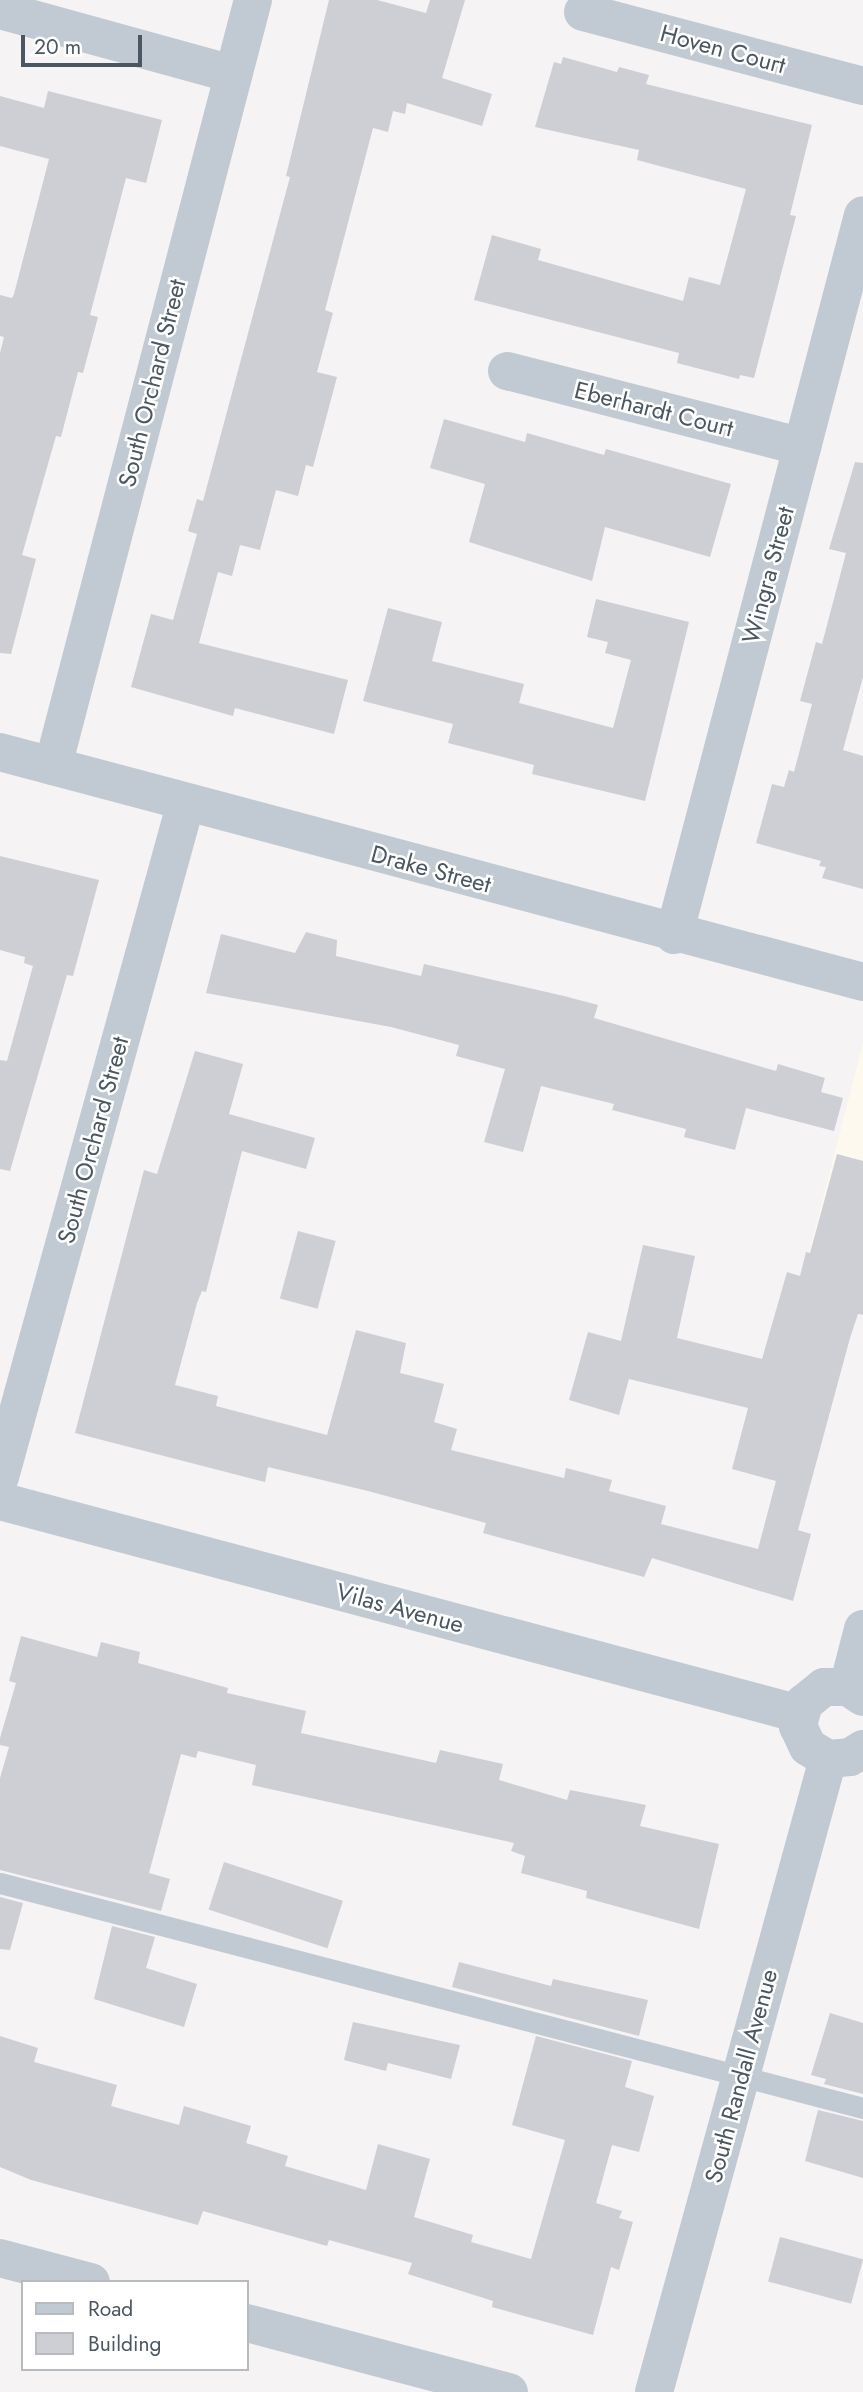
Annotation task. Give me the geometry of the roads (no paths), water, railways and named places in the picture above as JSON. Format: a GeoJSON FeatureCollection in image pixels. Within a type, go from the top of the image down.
{"type":"FeatureCollection","features":[{"type":"Feature","properties":{"kind":"street","name":"South Orchard Street"},"geometry":{"type":"LineString","coordinates":[[53,766],[253,0]]}},
{"type":"Feature","properties":{"kind":"street"},"geometry":{"type":"LineString","coordinates":[[0,10],[233,74]]}},
{"type":"Feature","properties":{"kind":"street","name":"Hoven Court"},"geometry":{"type":"LineString","coordinates":[[583,12],[863,86]]}},
{"type":"Feature","properties":{"kind":"street","name":"Wingra Street"},"geometry":{"type":"LineString","coordinates":[[674,935],[863,215]]}},
{"type":"Feature","properties":{"kind":"street","name":"Eberhardt Court"},"geometry":{"type":"LineString","coordinates":[[507,371],[802,447]]}},
{"type":"Feature","properties":{"kind":"street","name":"Drake Street"},"geometry":{"type":"LineString","coordinates":[[0,752],[674,935],[863,982]]}},
{"type":"Feature","properties":{"kind":"street","name":"South Orchard Street"},"geometry":{"type":"LineString","coordinates":[[0,1477],[186,802]]}},
{"type":"Feature","properties":{"kind":"street","name":"Vilas Avenue"},"geometry":{"type":"LineString","coordinates":[[0,1501],[800,1714]]}},
{"type":"Feature","properties":{"kind":"street"},"geometry":{"type":"LineString","coordinates":[[846,1754],[808,1748],[802,1737],[800,1714],[812,1693],[836,1685],[855,1692],[863,1629]]}},
{"type":"Feature","properties":{"kind":"street","name":"South Randall Avenue"},"geometry":{"type":"LineString","coordinates":[[654,2392],[741,2075],[846,1754]]}},
{"type":"Feature","properties":{"kind":"street"},"geometry":{"type":"LineString","coordinates":[[0,2258],[83,2280]]}},
{"type":"Feature","properties":{"kind":"street"},"geometry":{"type":"LineString","coordinates":[[248,2323],[509,2392]]}},
{"type":"Feature","properties":{"kind":"lane"},"geometry":{"type":"LineString","coordinates":[[0,1883],[863,2108]]}}]}
